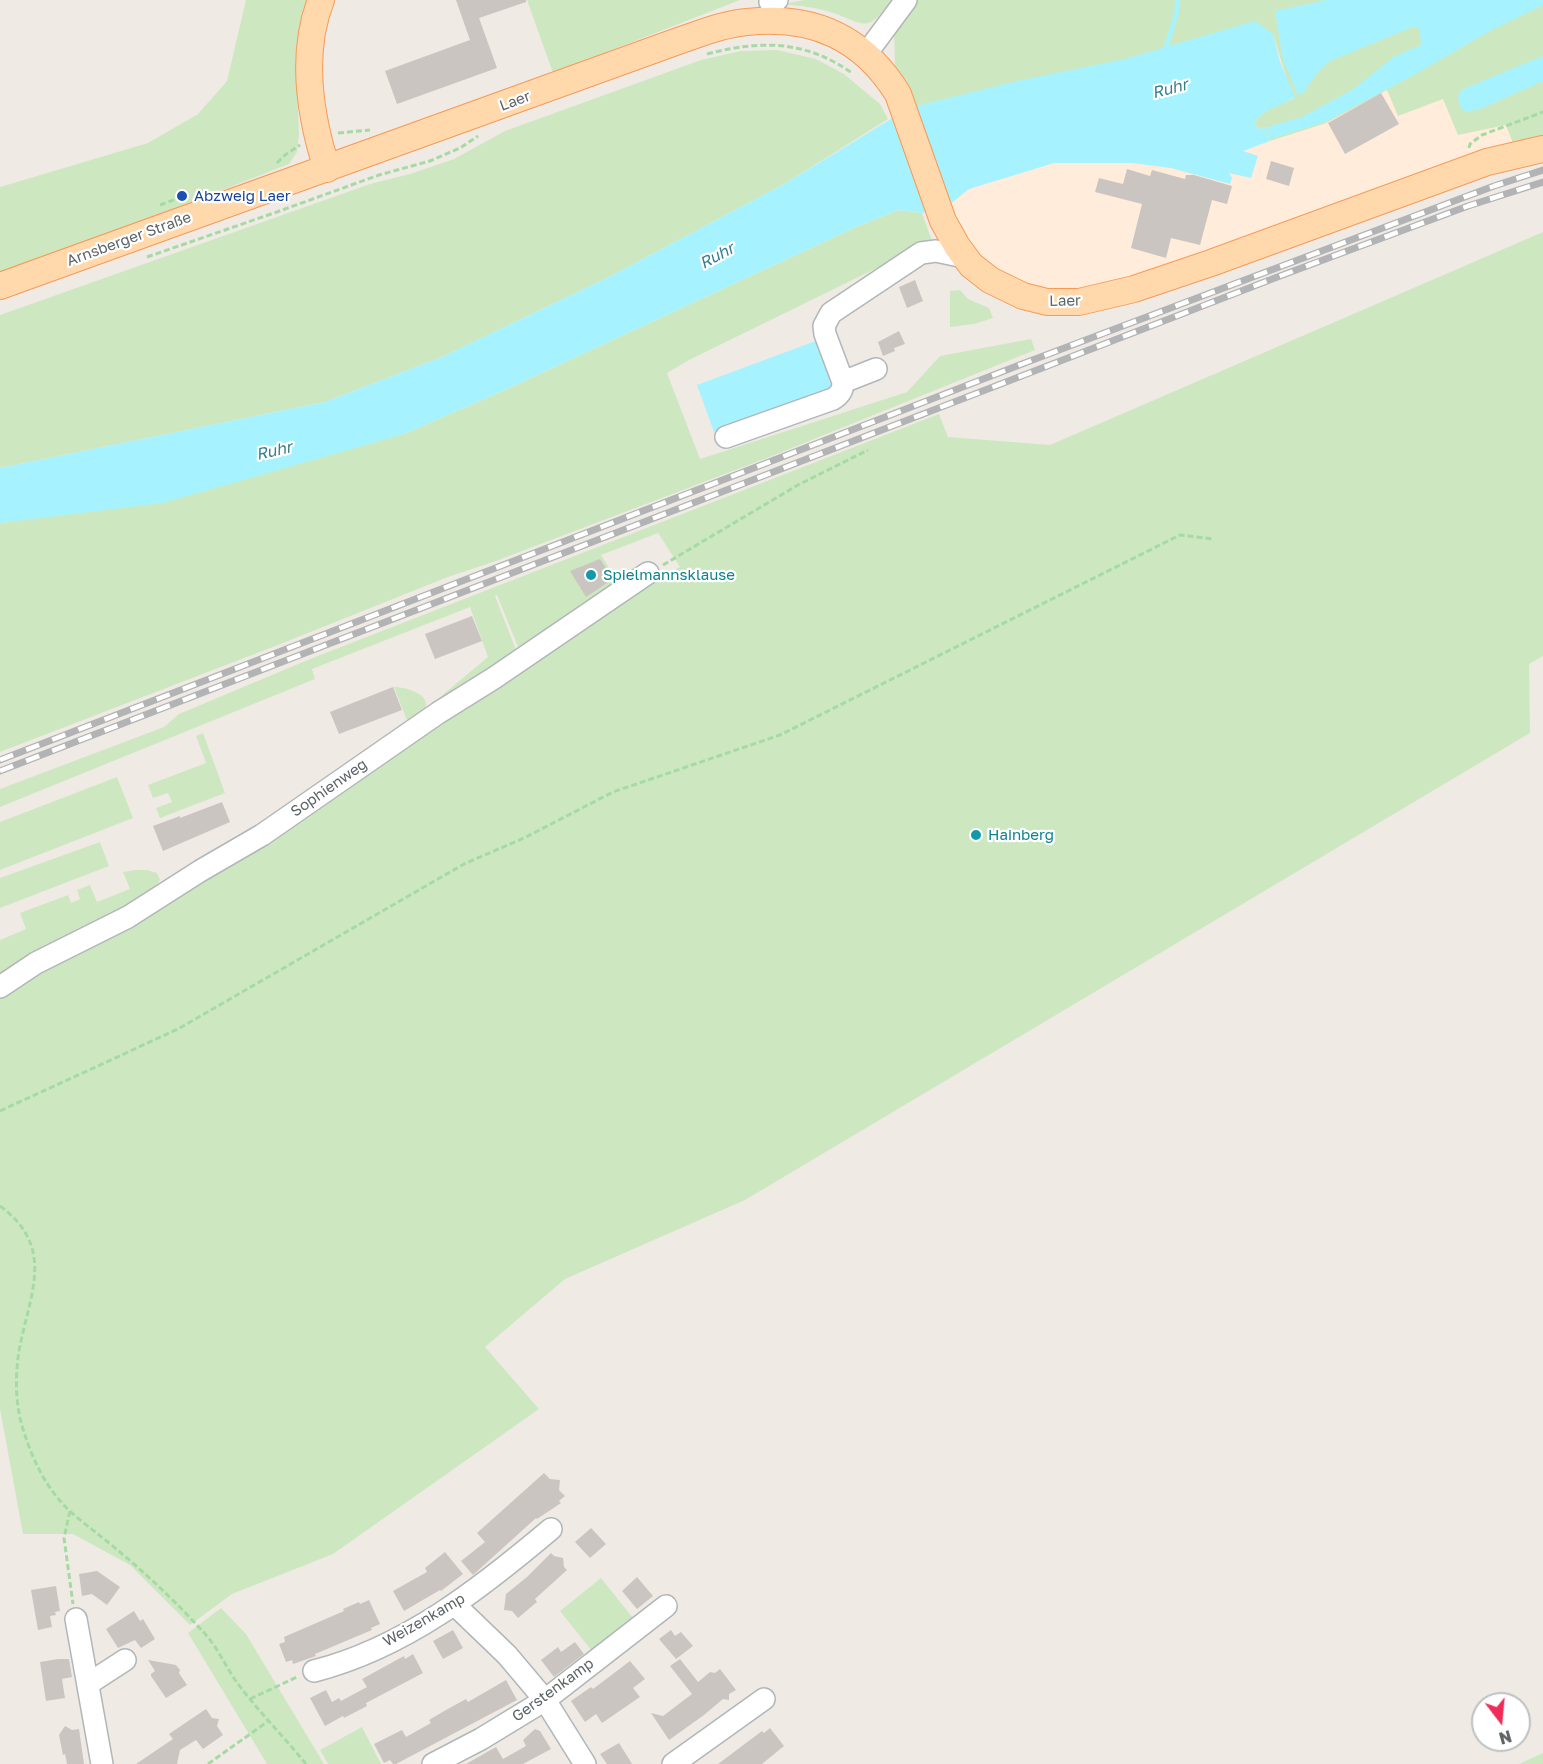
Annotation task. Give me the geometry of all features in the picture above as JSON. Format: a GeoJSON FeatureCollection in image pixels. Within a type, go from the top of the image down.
{"type":"FeatureCollection","features":[{"type":"Feature","properties":{"kind":"main road"},"geometry":{"type":"LineString","coordinates":[[321,0],[314,25],[311,49],[310,95],[317,138],[327,169]]}},
{"type":"Feature","properties":{"kind":"main road","name":"Laer"},"geometry":{"type":"LineString","coordinates":[[327,169],[681,40],[729,25],[783,20],[802,23],[825,28],[854,44],[862,66],[888,78],[903,107],[943,221],[964,257],[990,280],[1023,296],[1047,303],[1079,302],[1125,291],[1487,162],[1543,149]]}},
{"type":"Feature","properties":{"kind":"main road","name":"Arnsberger Straße"},"geometry":{"type":"LineString","coordinates":[[0,286],[327,169]]}},
{"type":"Feature","properties":{"kind":"street"},"geometry":{"type":"LineString","coordinates":[[862,66],[906,0]]}},
{"type":"Feature","properties":{"kind":"street"},"geometry":{"type":"LineString","coordinates":[[726,437],[833,399],[838,395],[843,382],[824,326],[831,313],[921,253],[936,251],[964,257]]}},
{"type":"Feature","properties":{"kind":"street"},"geometry":{"type":"LineString","coordinates":[[843,382],[876,369]]}},
{"type":"Feature","properties":{"kind":"street","name":"Sophienweg"},"geometry":{"type":"LineString","coordinates":[[0,987],[36,963],[128,917],[262,835],[438,713],[494,678],[648,573]]}},
{"type":"Feature","properties":{"kind":"street","name":"Weizenkamp"},"geometry":{"type":"LineString","coordinates":[[314,1671],[372,1649],[455,1605],[552,1529]]}},
{"type":"Feature","properties":{"kind":"street"},"geometry":{"type":"LineString","coordinates":[[455,1605],[512,1661],[545,1700],[585,1764]]}},
{"type":"Feature","properties":{"kind":"street","name":"Gerstenkamp"},"geometry":{"type":"LineString","coordinates":[[433,1764],[481,1739],[545,1700],[666,1606]]}},
{"type":"Feature","properties":{"kind":"street"},"geometry":{"type":"LineString","coordinates":[[76,1618],[102,1764]]}},
{"type":"Feature","properties":{"kind":"street"},"geometry":{"type":"LineString","coordinates":[[88,1684],[125,1660]]}},
{"type":"Feature","properties":{"kind":"street"},"geometry":{"type":"LineString","coordinates":[[673,1764],[764,1699]]}},
{"type":"Feature","properties":{"kind":"path"},"geometry":{"type":"LineString","coordinates":[[703,56],[744,46],[768,44],[808,50],[825,57],[862,66]]}},
{"type":"Feature","properties":{"kind":"path"},"geometry":{"type":"LineString","coordinates":[[1468,155],[1470,144],[1482,135],[1543,112]]}},
{"type":"Feature","properties":{"kind":"path"},"geometry":{"type":"LineString","coordinates":[[146,257],[379,175],[430,162],[479,136]]}},
{"type":"Feature","properties":{"kind":"path"},"geometry":{"type":"LineString","coordinates":[[648,573],[798,485],[868,450]]}},
{"type":"Feature","properties":{"kind":"path"},"geometry":{"type":"LineString","coordinates":[[0,1111],[178,1029],[464,864],[524,838],[613,792],[780,735],[1180,535],[1214,539]]}},
{"type":"Feature","properties":{"kind":"path"},"geometry":{"type":"LineString","coordinates":[[0,1206],[26,1233],[32,1250],[35,1270],[34,1292],[21,1341],[16,1386],[19,1414],[29,1447],[43,1477],[70,1511],[140,1569],[206,1635],[267,1722],[306,1764]]}},
{"type":"Feature","properties":{"kind":"path"},"geometry":{"type":"LineString","coordinates":[[70,1511],[64,1538],[66,1565],[76,1618]]}},
{"type":"Feature","properties":{"kind":"path"},"geometry":{"type":"LineString","coordinates":[[250,1699],[280,1683],[314,1671]]}},
{"type":"Feature","properties":{"kind":"path"},"geometry":{"type":"LineString","coordinates":[[208,1764],[267,1722]]}},
{"type":"Feature","properties":{"kind":"shaded area"},"geometry":{"type":"Polygon","coordinates":[[[1387,90],[1443,99],[1506,125],[1514,146],[1107,289],[1056,294],[1022,287],[993,270],[965,243],[949,205],[969,189],[1054,163],[1132,163],[1171,168],[1193,175],[1228,173],[1251,178],[1242,151],[1326,123],[1387,90]]]}},
{"type":"Feature","properties":{"kind":"green space"},"geometry":{"type":"Polygon","coordinates":[[[246,0],[311,0],[299,41],[297,88],[299,134],[297,152],[289,164],[0,277],[0,187],[148,143],[198,114],[227,81],[246,0]]]}},
{"type":"Feature","properties":{"kind":"green space"},"geometry":{"type":"Polygon","coordinates":[[[527,0],[740,0],[553,73],[527,0]]]}},
{"type":"Feature","properties":{"kind":"green space"},"geometry":{"type":"Polygon","coordinates":[[[804,0],[892,0],[876,19],[864,24],[824,10],[784,4],[804,0]]]}},
{"type":"Feature","properties":{"kind":"green space"},"geometry":{"type":"Polygon","coordinates":[[[918,0],[1543,0],[1543,141],[1514,146],[1506,125],[1458,135],[1443,99],[1398,116],[1387,90],[1326,123],[1270,141],[1266,127],[1259,129],[1254,124],[1266,111],[1293,99],[1273,34],[1090,68],[909,108],[895,66],[894,30],[918,0]]]}},
{"type":"Feature","properties":{"kind":"green space"},"geometry":{"type":"Polygon","coordinates":[[[777,50],[816,59],[844,74],[880,104],[888,119],[786,183],[609,277],[442,357],[325,402],[0,468],[0,315],[370,184],[410,174],[454,159],[505,131],[701,60],[741,51],[777,50]]]}},
{"type":"Feature","properties":{"kind":"green space"},"geometry":{"type":"Polygon","coordinates":[[[898,210],[922,213],[932,241],[689,360],[667,373],[700,459],[907,392],[940,356],[1031,339],[1035,350],[767,458],[448,577],[0,752],[0,523],[404,434],[505,390],[856,227],[898,210]]]}},
{"type":"Feature","properties":{"kind":"green space"},"geometry":{"type":"Polygon","coordinates":[[[1543,232],[1543,656],[1529,664],[1530,733],[745,1200],[565,1279],[485,1347],[539,1409],[333,1554],[232,1594],[190,1625],[130,1565],[73,1534],[23,1534],[0,1409],[0,994],[559,638],[680,567],[658,533],[601,555],[619,584],[518,647],[497,595],[495,596],[516,650],[443,700],[440,697],[488,657],[470,607],[312,669],[315,679],[0,807],[0,789],[164,727],[179,714],[310,659],[939,414],[948,437],[1050,445],[1543,232]]]}},
{"type":"Feature","properties":{"kind":"green space"},"geometry":{"type":"Polygon","coordinates":[[[960,290],[968,299],[989,308],[993,318],[974,324],[950,327],[950,291],[960,290]]]}},
{"type":"Feature","properties":{"kind":"green space"},"geometry":{"type":"Polygon","coordinates":[[[394,687],[416,692],[425,700],[424,710],[408,723],[394,687]]]}},
{"type":"Feature","properties":{"kind":"green space"},"geometry":{"type":"Polygon","coordinates":[[[203,733],[225,793],[160,818],[156,808],[172,802],[168,793],[153,798],[148,785],[206,763],[196,736],[203,733]]]}},
{"type":"Feature","properties":{"kind":"green space"},"geometry":{"type":"Polygon","coordinates":[[[117,777],[133,818],[0,870],[0,822],[117,777]]]}},
{"type":"Feature","properties":{"kind":"green space"},"geometry":{"type":"Polygon","coordinates":[[[100,842],[109,866],[0,908],[0,878],[100,842]]]}},
{"type":"Feature","properties":{"kind":"green space"},"geometry":{"type":"Polygon","coordinates":[[[135,870],[157,873],[160,880],[150,896],[0,976],[0,940],[26,929],[20,913],[68,895],[71,903],[80,899],[77,890],[90,885],[97,902],[130,889],[123,872],[135,870]]]}},
{"type":"Feature","properties":{"kind":"green space"},"geometry":{"type":"Polygon","coordinates":[[[601,1578],[637,1623],[596,1656],[560,1611],[601,1578]]]}},
{"type":"Feature","properties":{"kind":"green space"},"geometry":{"type":"Polygon","coordinates":[[[221,1608],[246,1634],[324,1764],[267,1764],[188,1633],[221,1608]]]}},
{"type":"Feature","properties":{"kind":"green space"},"geometry":{"type":"Polygon","coordinates":[[[362,1727],[381,1764],[328,1764],[320,1750],[362,1727]]]}},
{"type":"Feature","properties":{"kind":"green space"},"geometry":{"type":"Polygon","coordinates":[[[1543,1753],[1543,1764],[1519,1764],[1543,1753]]]}},
{"type":"Feature","properties":{"kind":"water"},"geometry":{"type":"Polygon","coordinates":[[[1326,0],[1543,0],[1543,5],[1488,32],[1325,122],[1270,139],[1268,127],[1302,117],[1352,90],[1395,56],[1421,45],[1420,30],[1415,26],[1330,61],[1318,72],[1303,93],[1298,95],[1283,60],[1275,11],[1326,0]]]}},
{"type":"Feature","properties":{"kind":"water","name":"Ruhr"},"geometry":{"type":"Polygon","coordinates":[[[1255,21],[1273,34],[1280,62],[1295,97],[1267,111],[1254,124],[1259,129],[1266,127],[1270,141],[1243,151],[1258,156],[1251,178],[1229,173],[1232,178],[1230,184],[1171,168],[1132,163],[1054,163],[969,189],[949,205],[922,213],[898,210],[856,227],[505,390],[404,434],[163,503],[0,523],[0,468],[325,402],[442,357],[609,277],[786,183],[909,108],[1013,82],[1125,59],[1255,21]]]}},
{"type":"Feature","properties":{"kind":"water"},"geometry":{"type":"Polygon","coordinates":[[[1543,56],[1543,81],[1480,109],[1465,112],[1461,108],[1458,97],[1461,90],[1543,56]]]}},
{"type":"Feature","properties":{"kind":"water"},"geometry":{"type":"Polygon","coordinates":[[[821,339],[838,385],[814,394],[815,400],[714,432],[697,385],[821,339]]]}},
{"type":"Feature","properties":{"kind":"building"},"geometry":{"type":"Polygon","coordinates":[[[456,0],[526,0],[526,2],[479,18],[497,68],[397,104],[385,71],[470,40],[456,0]]]}},
{"type":"Feature","properties":{"kind":"building"},"geometry":{"type":"Polygon","coordinates":[[[1381,93],[1399,124],[1345,154],[1328,123],[1381,93]]]}},
{"type":"Feature","properties":{"kind":"building"},"geometry":{"type":"Polygon","coordinates":[[[1271,161],[1294,168],[1289,186],[1266,179],[1271,161]]]}},
{"type":"Feature","properties":{"kind":"building"},"geometry":{"type":"Polygon","coordinates":[[[1127,169],[1150,176],[1152,170],[1185,179],[1186,175],[1194,175],[1232,186],[1227,204],[1212,200],[1200,245],[1171,238],[1166,258],[1131,248],[1142,204],[1095,192],[1099,178],[1123,184],[1127,169]]]}},
{"type":"Feature","properties":{"kind":"building"},"geometry":{"type":"Polygon","coordinates":[[[915,280],[923,301],[907,308],[899,287],[915,280]]]}},
{"type":"Feature","properties":{"kind":"building"},"geometry":{"type":"Polygon","coordinates":[[[899,331],[905,344],[883,356],[878,342],[899,331]]]}},
{"type":"Feature","properties":{"kind":"building","name":"Spielmannsklause"},"geometry":{"type":"Polygon","coordinates":[[[600,559],[613,579],[586,597],[570,571],[600,559]]]}},
{"type":"Feature","properties":{"kind":"building"},"geometry":{"type":"Polygon","coordinates":[[[472,616],[482,641],[435,659],[425,634],[472,616]]]}},
{"type":"Feature","properties":{"kind":"building"},"geometry":{"type":"Polygon","coordinates":[[[393,687],[402,710],[339,734],[330,712],[393,687]]]}},
{"type":"Feature","properties":{"kind":"building"},"geometry":{"type":"Polygon","coordinates":[[[222,802],[230,822],[163,851],[153,826],[222,802]]]}},
{"type":"Feature","properties":{"kind":"building"},"geometry":{"type":"Polygon","coordinates":[[[544,1473],[550,1479],[560,1480],[559,1490],[565,1496],[559,1501],[561,1503],[536,1518],[473,1575],[461,1561],[485,1542],[477,1533],[544,1473]]]}},
{"type":"Feature","properties":{"kind":"building"},"geometry":{"type":"Polygon","coordinates":[[[591,1528],[606,1544],[590,1558],[575,1542],[591,1528]]]}},
{"type":"Feature","properties":{"kind":"building"},"geometry":{"type":"Polygon","coordinates":[[[445,1552],[463,1574],[441,1591],[404,1611],[393,1591],[427,1572],[425,1568],[445,1552]]]}},
{"type":"Feature","properties":{"kind":"building"},"geometry":{"type":"Polygon","coordinates":[[[551,1553],[563,1558],[564,1567],[567,1570],[535,1599],[537,1602],[518,1618],[512,1611],[504,1610],[506,1594],[551,1553]]]}},
{"type":"Feature","properties":{"kind":"building"},"geometry":{"type":"Polygon","coordinates":[[[97,1571],[120,1587],[107,1605],[92,1594],[82,1596],[79,1574],[97,1571]]]}},
{"type":"Feature","properties":{"kind":"building"},"geometry":{"type":"Polygon","coordinates":[[[637,1577],[653,1596],[637,1609],[622,1591],[637,1577]]]}},
{"type":"Feature","properties":{"kind":"building"},"geometry":{"type":"Polygon","coordinates":[[[56,1586],[60,1611],[50,1616],[52,1627],[38,1630],[31,1590],[56,1586]]]}},
{"type":"Feature","properties":{"kind":"building"},"geometry":{"type":"Polygon","coordinates":[[[369,1600],[380,1624],[371,1628],[372,1630],[315,1654],[316,1656],[293,1664],[292,1660],[286,1662],[279,1644],[285,1642],[284,1637],[344,1611],[343,1609],[359,1602],[360,1604],[369,1600]]]}},
{"type":"Feature","properties":{"kind":"building"},"geometry":{"type":"Polygon","coordinates":[[[134,1611],[140,1621],[143,1619],[155,1639],[141,1648],[135,1640],[118,1648],[106,1629],[134,1611]]]}},
{"type":"Feature","properties":{"kind":"building"},"geometry":{"type":"Polygon","coordinates":[[[453,1630],[463,1648],[443,1659],[433,1641],[453,1630]]]}},
{"type":"Feature","properties":{"kind":"building"},"geometry":{"type":"Polygon","coordinates":[[[671,1630],[675,1636],[681,1632],[693,1646],[676,1659],[659,1639],[671,1630]]]}},
{"type":"Feature","properties":{"kind":"building"},"geometry":{"type":"Polygon","coordinates":[[[575,1642],[584,1654],[554,1677],[541,1660],[558,1647],[561,1652],[575,1642]]]}},
{"type":"Feature","properties":{"kind":"building"},"geometry":{"type":"Polygon","coordinates":[[[413,1654],[423,1673],[366,1703],[367,1706],[325,1726],[310,1698],[326,1690],[332,1702],[339,1698],[341,1701],[367,1687],[362,1679],[404,1656],[405,1659],[413,1654]]]}},
{"type":"Feature","properties":{"kind":"building"},"geometry":{"type":"Polygon","coordinates":[[[69,1659],[72,1677],[62,1679],[65,1698],[46,1701],[40,1662],[69,1659]]]}},
{"type":"Feature","properties":{"kind":"building"},"geometry":{"type":"Polygon","coordinates":[[[680,1659],[698,1682],[710,1672],[715,1673],[720,1669],[736,1690],[729,1694],[729,1700],[723,1699],[669,1740],[651,1713],[663,1716],[692,1694],[670,1666],[680,1659]]]}},
{"type":"Feature","properties":{"kind":"building"},"geometry":{"type":"Polygon","coordinates":[[[148,1660],[176,1665],[187,1685],[166,1698],[151,1676],[155,1671],[148,1660]]]}},
{"type":"Feature","properties":{"kind":"building"},"geometry":{"type":"Polygon","coordinates":[[[630,1661],[645,1679],[633,1688],[640,1697],[602,1723],[596,1714],[585,1722],[571,1701],[591,1687],[593,1689],[630,1661]]]}},
{"type":"Feature","properties":{"kind":"building"},"geometry":{"type":"Polygon","coordinates":[[[506,1680],[517,1700],[396,1764],[390,1760],[384,1763],[374,1744],[402,1730],[406,1737],[431,1723],[429,1720],[446,1710],[466,1699],[468,1702],[506,1680]]]}},
{"type":"Feature","properties":{"kind":"building"},"geometry":{"type":"Polygon","coordinates":[[[206,1709],[212,1718],[219,1719],[217,1726],[223,1735],[203,1749],[196,1740],[180,1750],[177,1764],[136,1764],[173,1739],[169,1734],[206,1709]]]}},
{"type":"Feature","properties":{"kind":"building"},"geometry":{"type":"Polygon","coordinates":[[[65,1726],[72,1730],[79,1729],[84,1764],[67,1764],[59,1735],[65,1726]]]}},
{"type":"Feature","properties":{"kind":"building"},"geometry":{"type":"Polygon","coordinates":[[[770,1728],[784,1746],[762,1764],[718,1764],[762,1731],[764,1733],[770,1728]]]}},
{"type":"Feature","properties":{"kind":"building"},"geometry":{"type":"Polygon","coordinates":[[[535,1729],[540,1731],[551,1749],[523,1764],[466,1764],[496,1747],[503,1759],[526,1746],[523,1740],[535,1729]]]}},
{"type":"Feature","properties":{"kind":"building"},"geometry":{"type":"Polygon","coordinates":[[[619,1743],[632,1764],[607,1764],[600,1754],[619,1743]]]}},
{"type":"Feature","properties":{"kind":"waterway"},"geometry":{"type":"LineString","coordinates":[[1165,51],[1177,11],[1177,0]]}},
{"type":"Feature","properties":{"kind":"railway"},"geometry":{"type":"LineString","coordinates":[[0,760],[1022,364],[1494,186],[1543,170]]}},
{"type":"Feature","properties":{"kind":"railway"},"geometry":{"type":"LineString","coordinates":[[0,771],[1280,276],[1468,206],[1543,182]]}},
{"type":"Feature","properties":{"kind":"place","name":"Abzweig Laer"},"geometry":{"type":"Point","coordinates":[182,196]}},
{"type":"Feature","properties":{"kind":"place","name":"Spielmannsklause"},"geometry":{"type":"Point","coordinates":[591,575]}},
{"type":"Feature","properties":{"kind":"place","name":"Hainberg"},"geometry":{"type":"Point","coordinates":[976,835]}}]}
